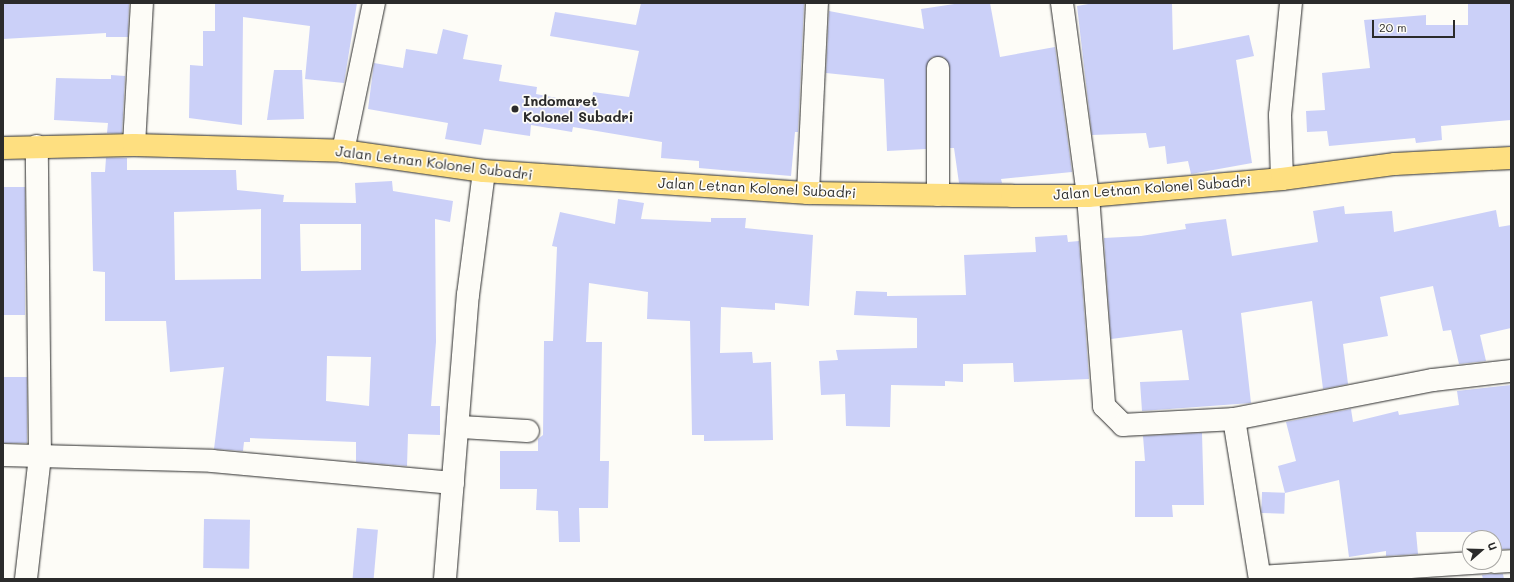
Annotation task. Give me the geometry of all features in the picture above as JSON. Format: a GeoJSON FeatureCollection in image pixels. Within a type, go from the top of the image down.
{"type":"FeatureCollection","features":[{"type":"Feature","properties":{"kind":"main road","name":"Jalan Letnan Kolonel Subadri"},"geometry":{"type":"LineString","coordinates":[[3,148],[37,146],[134,145],[343,151],[484,171],[808,193],[1088,196],[1282,179],[1396,164],[1511,158]]}},
{"type":"Feature","properties":{"kind":"street"},"geometry":{"type":"LineString","coordinates":[[134,145],[142,3]]}},
{"type":"Feature","properties":{"kind":"street"},"geometry":{"type":"LineString","coordinates":[[343,151],[374,3]]}},
{"type":"Feature","properties":{"kind":"street"},"geometry":{"type":"LineString","coordinates":[[808,193],[817,3]]}},
{"type":"Feature","properties":{"kind":"street"},"geometry":{"type":"LineString","coordinates":[[1062,3],[1088,196],[1104,406],[1123,425],[1234,419],[1433,380],[1511,371]]}},
{"type":"Feature","properties":{"kind":"street"},"geometry":{"type":"LineString","coordinates":[[1282,179],[1280,115],[1291,3]]}},
{"type":"Feature","properties":{"kind":"street"},"geometry":{"type":"LineString","coordinates":[[938,68],[938,195]]}},
{"type":"Feature","properties":{"kind":"street"},"geometry":{"type":"LineString","coordinates":[[26,579],[40,457],[37,146]]}},
{"type":"Feature","properties":{"kind":"street"},"geometry":{"type":"LineString","coordinates":[[445,579],[453,483],[460,427],[468,295],[484,171]]}},
{"type":"Feature","properties":{"kind":"street"},"geometry":{"type":"LineString","coordinates":[[1234,419],[1260,578],[1462,564]]}},
{"type":"Feature","properties":{"kind":"street"},"geometry":{"type":"LineString","coordinates":[[460,427],[528,431]]}},
{"type":"Feature","properties":{"kind":"street"},"geometry":{"type":"LineString","coordinates":[[3,455],[212,461],[453,483]]}},
{"type":"Feature","properties":{"kind":"building"},"geometry":{"type":"Polygon","coordinates":[[[3,3],[129,3],[128,37],[106,37],[106,33],[3,39],[3,3]]]}},
{"type":"Feature","properties":{"kind":"building"},"geometry":{"type":"Polygon","coordinates":[[[215,3],[357,3],[344,83],[305,79],[310,26],[243,17],[242,125],[189,118],[190,65],[203,66],[203,31],[215,31],[215,3]]]}},
{"type":"Feature","properties":{"kind":"building"},"geometry":{"type":"Polygon","coordinates":[[[641,3],[804,3],[798,132],[795,132],[791,176],[699,168],[699,161],[661,158],[662,142],[573,127],[572,132],[531,125],[530,136],[484,129],[481,145],[445,139],[448,123],[368,109],[374,63],[403,68],[406,49],[437,54],[443,29],[468,35],[463,59],[502,65],[499,81],[537,87],[536,94],[578,102],[579,98],[592,100],[593,92],[629,97],[639,51],[550,36],[555,12],[636,25],[641,3]]]}},
{"type":"Feature","properties":{"kind":"building"},"geometry":{"type":"Polygon","coordinates":[[[961,3],[990,3],[1000,57],[1055,47],[1072,172],[1001,179],[1002,183],[959,183],[954,148],[950,148],[950,68],[944,57],[932,57],[926,68],[926,149],[887,151],[884,79],[826,73],[829,11],[924,29],[921,9],[961,3]]]}},
{"type":"Feature","properties":{"kind":"building"},"geometry":{"type":"Polygon","coordinates":[[[1094,3],[1172,3],[1173,50],[1249,35],[1254,56],[1236,60],[1252,163],[1191,174],[1188,161],[1167,164],[1165,146],[1149,148],[1146,133],[1092,135],[1077,6],[1094,3]]]}},
{"type":"Feature","properties":{"kind":"building"},"geometry":{"type":"Polygon","coordinates":[[[1468,3],[1511,3],[1511,120],[1441,126],[1442,140],[1416,143],[1415,138],[1329,146],[1327,131],[1307,132],[1306,111],[1325,110],[1322,73],[1370,68],[1364,20],[1426,15],[1426,25],[1468,25],[1468,3]]]}},
{"type":"Feature","properties":{"kind":"building"},"geometry":{"type":"Polygon","coordinates":[[[274,70],[302,70],[304,119],[267,120],[274,70]]]}},
{"type":"Feature","properties":{"kind":"building"},"geometry":{"type":"Polygon","coordinates":[[[111,75],[125,76],[122,133],[107,133],[108,123],[54,120],[56,78],[111,79],[111,75]]]}},
{"type":"Feature","properties":{"kind":"building"},"geometry":{"type":"Polygon","coordinates":[[[106,158],[127,158],[127,170],[236,170],[237,190],[284,195],[283,202],[356,203],[355,183],[392,181],[393,191],[453,201],[450,222],[435,219],[436,342],[431,406],[440,406],[440,435],[408,434],[407,466],[356,462],[356,442],[250,438],[250,442],[244,442],[243,451],[214,449],[224,367],[170,372],[166,321],[105,321],[105,272],[93,271],[91,172],[105,172],[106,158]],[[261,209],[174,212],[175,280],[261,279],[261,209]],[[300,224],[301,271],[361,270],[361,224],[300,224]],[[327,356],[326,401],[369,406],[371,357],[327,356]]]}},
{"type":"Feature","properties":{"kind":"building"},"geometry":{"type":"Polygon","coordinates":[[[3,187],[25,187],[25,315],[3,315],[3,187]]]}},
{"type":"Feature","properties":{"kind":"building"},"geometry":{"type":"Polygon","coordinates":[[[618,199],[644,203],[641,219],[711,222],[711,218],[746,218],[745,228],[813,235],[809,306],[775,303],[775,310],[721,307],[720,353],[752,352],[753,363],[771,362],[773,440],[704,441],[704,435],[692,435],[690,321],[647,319],[648,292],[589,283],[586,342],[602,342],[600,461],[609,461],[608,508],[579,508],[580,542],[559,542],[558,511],[536,510],[537,489],[500,489],[500,451],[538,451],[538,439],[543,435],[544,341],[553,341],[557,247],[552,246],[560,212],[615,224],[618,199]]]}},
{"type":"Feature","properties":{"kind":"building"},"geometry":{"type":"Polygon","coordinates":[[[1344,206],[1345,214],[1392,211],[1394,232],[1496,210],[1499,227],[1511,225],[1511,328],[1480,335],[1486,361],[1459,364],[1451,330],[1443,331],[1433,286],[1380,297],[1388,336],[1343,344],[1348,384],[1323,389],[1312,301],[1241,313],[1251,403],[1142,411],[1140,382],[1189,380],[1182,330],[1111,339],[1104,238],[1141,236],[1186,229],[1185,224],[1226,219],[1232,256],[1318,242],[1313,211],[1344,206]]]}},
{"type":"Feature","properties":{"kind":"building"},"geometry":{"type":"Polygon","coordinates":[[[1067,235],[1068,242],[1079,241],[1089,379],[1014,382],[1013,363],[963,364],[963,382],[945,381],[945,386],[891,385],[890,427],[846,426],[845,394],[821,395],[819,361],[838,360],[836,350],[917,348],[917,318],[854,315],[856,291],[887,292],[887,296],[966,295],[964,255],[1036,252],[1035,237],[1067,235]]]}},
{"type":"Feature","properties":{"kind":"building"},"geometry":{"type":"Polygon","coordinates":[[[3,377],[27,377],[27,443],[3,443],[3,377]]]}},
{"type":"Feature","properties":{"kind":"building"},"geometry":{"type":"Polygon","coordinates":[[[1511,385],[1511,549],[1502,549],[1502,530],[1416,532],[1418,554],[1386,556],[1386,551],[1349,557],[1339,480],[1285,493],[1278,466],[1296,461],[1286,422],[1351,409],[1353,422],[1398,411],[1399,415],[1459,405],[1457,391],[1511,385]]]}},
{"type":"Feature","properties":{"kind":"building"},"geometry":{"type":"Polygon","coordinates":[[[1202,433],[1204,505],[1172,505],[1173,517],[1135,517],[1135,461],[1145,461],[1143,436],[1202,433]]]}},
{"type":"Feature","properties":{"kind":"building"},"geometry":{"type":"Polygon","coordinates":[[[1262,492],[1285,493],[1284,514],[1261,513],[1262,492]]]}},
{"type":"Feature","properties":{"kind":"building"},"geometry":{"type":"Polygon","coordinates":[[[204,519],[250,520],[249,569],[203,568],[204,519]]]}},
{"type":"Feature","properties":{"kind":"building"},"geometry":{"type":"Polygon","coordinates":[[[357,528],[378,530],[374,579],[353,579],[357,528]]]}},
{"type":"Feature","properties":{"kind":"building"},"geometry":{"type":"Polygon","coordinates":[[[1503,574],[1504,579],[1483,579],[1482,575],[1503,574]]]}},
{"type":"Feature","properties":{"kind":"place","name":"Indomaret Kolonel Subadri"},"geometry":{"type":"Point","coordinates":[515,109]}}]}
